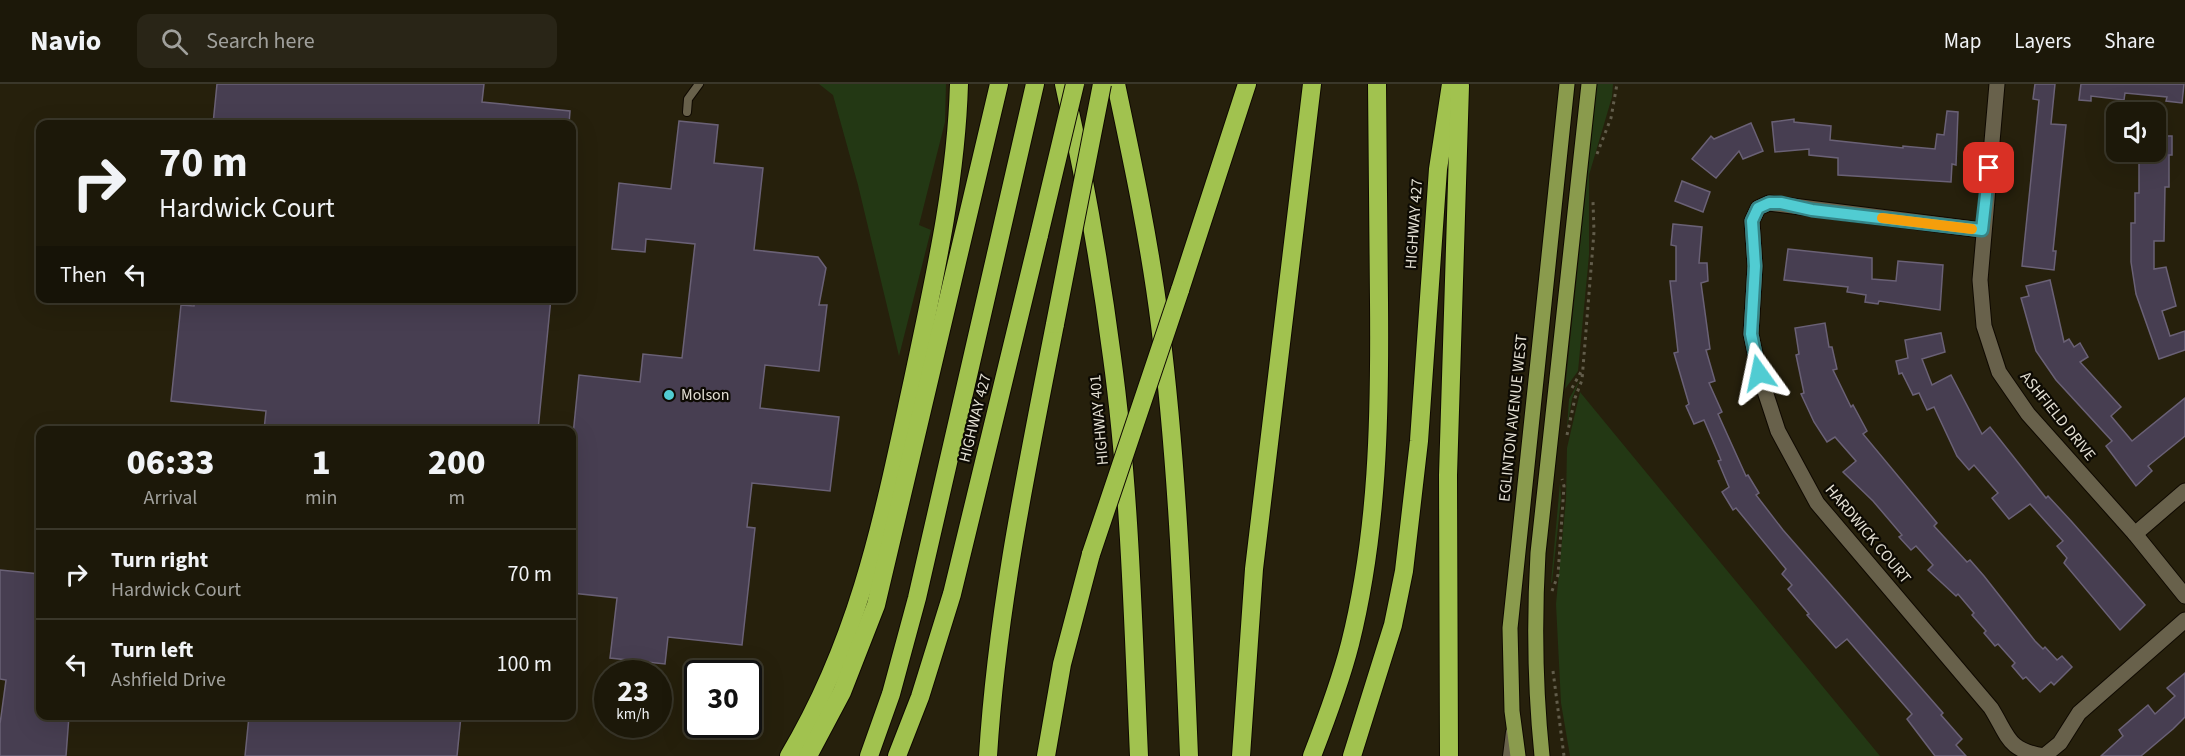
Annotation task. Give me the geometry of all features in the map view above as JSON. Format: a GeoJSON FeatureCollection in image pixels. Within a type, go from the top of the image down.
{"type":"FeatureCollection","features":[{"type":"Feature","properties":{"kind":"highway"},"geometry":{"type":"LineString","coordinates":[[789,756],[823,695],[841,654],[875,547],[938,269],[955,158],[959,84]]}},
{"type":"Feature","properties":{"kind":"highway"},"geometry":{"type":"LineString","coordinates":[[808,756],[842,692],[876,605],[999,84]]}},
{"type":"Feature","properties":{"kind":"highway"},"geometry":{"type":"LineString","coordinates":[[869,756],[891,694],[917,598],[1035,84]]}},
{"type":"Feature","properties":{"kind":"highway","name":"HIGHWAY 401"},"geometry":{"type":"LineString","coordinates":[[1064,84],[1089,207],[1113,359],[1126,501],[1139,756]]}},
{"type":"Feature","properties":{"kind":"highway","name":"HIGHWAY 427"},"geometry":{"type":"LineString","coordinates":[[897,756],[920,697],[952,594],[1075,84]]}},
{"type":"Feature","properties":{"kind":"highway"},"geometry":{"type":"LineString","coordinates":[[988,756],[995,678],[1008,579],[1102,84]]}},
{"type":"Feature","properties":{"kind":"highway"},"geometry":{"type":"LineString","coordinates":[[1116,84],[1140,201],[1160,324],[1175,485],[1190,756]]}},
{"type":"Feature","properties":{"kind":"highway"},"geometry":{"type":"LineString","coordinates":[[1046,756],[1062,664],[1091,554],[1247,84]]}},
{"type":"Feature","properties":{"kind":"highway"},"geometry":{"type":"LineString","coordinates":[[1241,756],[1254,569],[1312,84]]}},
{"type":"Feature","properties":{"kind":"highway"},"geometry":{"type":"LineString","coordinates":[[1312,756],[1350,645],[1365,570],[1374,498],[1379,426],[1377,84]]}},
{"type":"Feature","properties":{"kind":"highway","name":"HIGHWAY 427"},"geometry":{"type":"LineString","coordinates":[[1352,756],[1394,625],[1404,571],[1419,441],[1438,169],[1451,84]]}},
{"type":"Feature","properties":{"kind":"highway"},"geometry":{"type":"LineString","coordinates":[[1449,756],[1448,464],[1460,84]]}},
{"type":"Feature","properties":{"kind":"main road","name":"EGLINTON AVENUE WEST"},"geometry":{"type":"LineString","coordinates":[[1518,756],[1512,711],[1510,628],[1567,84]]}},
{"type":"Feature","properties":{"kind":"main road"},"geometry":{"type":"LineString","coordinates":[[1542,756],[1536,691],[1534,620],[1539,553],[1589,84]]}},
{"type":"Feature","properties":{"kind":"street","name":"ASHFIELD DRIVE"},"geometry":{"type":"LineString","coordinates":[[1997,84],[1982,230],[1980,306],[1999,372],[2028,414],[2135,534],[2185,596]]}},
{"type":"Feature","properties":{"kind":"street","name":"HARDWICK COURT"},"geometry":{"type":"LineString","coordinates":[[1982,230],[1812,210],[1781,203],[1769,203],[1758,208],[1752,221],[1755,266],[1752,339],[1768,403],[1794,464],[1817,503],[1992,708],[2006,738],[2027,753],[2044,756],[2060,743],[2079,713],[2185,620]]}},
{"type":"Feature","properties":{"kind":"street"},"geometry":{"type":"LineString","coordinates":[[2135,534],[2185,491]]}},
{"type":"Feature","properties":{"kind":"lane"},"geometry":{"type":"LineString","coordinates":[[687,112],[688,99],[699,84]]}},
{"type":"Feature","properties":{"kind":"lane"},"geometry":{"type":"LineString","coordinates":[[1507,756],[1512,711]]}},
{"type":"Feature","properties":{"kind":"path"},"geometry":{"type":"LineString","coordinates":[[1595,160],[1611,118],[1617,84]]}},
{"type":"Feature","properties":{"kind":"path"},"geometry":{"type":"LineString","coordinates":[[1567,437],[1575,398],[1582,380],[1594,232],[1592,199]]}},
{"type":"Feature","properties":{"kind":"path"},"geometry":{"type":"LineString","coordinates":[[1551,595],[1558,574],[1564,486],[1561,476]]}},
{"type":"Feature","properties":{"kind":"path"},"geometry":{"type":"LineString","coordinates":[[1553,668],[1564,756]]}},
{"type":"Feature","properties":{"kind":"green space"},"geometry":{"type":"Polygon","coordinates":[[[819,84],[946,84],[945,122],[919,225],[931,230],[899,356],[858,185],[833,95],[819,84]]]}},
{"type":"Feature","properties":{"kind":"green space"},"geometry":{"type":"Polygon","coordinates":[[[1597,84],[1613,84],[1612,97],[1589,175],[1589,255],[1578,371],[1565,389],[1597,84]]]}},
{"type":"Feature","properties":{"kind":"green space"},"geometry":{"type":"Polygon","coordinates":[[[1580,379],[1572,399],[1567,429],[1569,399],[1580,379]]]}},
{"type":"Feature","properties":{"kind":"green space"},"geometry":{"type":"Polygon","coordinates":[[[1580,392],[1880,756],[1570,756],[1561,703],[1556,604],[1566,499],[1567,448],[1580,392]]]}},
{"type":"Feature","properties":{"kind":"green space"},"geometry":{"type":"Polygon","coordinates":[[[1560,483],[1561,498],[1552,583],[1551,582],[1560,483]]]}},
{"type":"Feature","properties":{"kind":"building"},"geometry":{"type":"Polygon","coordinates":[[[217,84],[484,84],[482,102],[570,111],[569,120],[213,120],[217,84]]]}},
{"type":"Feature","properties":{"kind":"building"},"geometry":{"type":"Polygon","coordinates":[[[2035,84],[2055,84],[2051,124],[2066,125],[2053,251],[2056,251],[2054,270],[2022,266],[2039,100],[2033,99],[2035,84]]]}},
{"type":"Feature","properties":{"kind":"building"},"geometry":{"type":"Polygon","coordinates":[[[2081,84],[2184,84],[2182,103],[2166,101],[2167,97],[2125,93],[2124,100],[2091,96],[2091,101],[2079,100],[2081,84]]]}},
{"type":"Feature","properties":{"kind":"building"},"geometry":{"type":"Polygon","coordinates":[[[1947,111],[1958,112],[1956,165],[1952,164],[1951,182],[1838,175],[1838,158],[1809,155],[1809,149],[1775,152],[1772,122],[1794,119],[1794,122],[1831,126],[1830,140],[1935,149],[1937,134],[1944,135],[1947,111]]]}},
{"type":"Feature","properties":{"kind":"building","name":"Molson"},"geometry":{"type":"Polygon","coordinates":[[[679,121],[718,125],[714,163],[763,168],[754,250],[818,257],[826,268],[819,305],[827,305],[819,371],[765,365],[760,408],[839,417],[830,491],[752,483],[747,527],[755,528],[742,645],[668,637],[665,660],[610,658],[617,598],[576,593],[576,426],[574,426],[579,375],[640,382],[643,354],[682,358],[695,244],[646,239],[645,252],[612,249],[619,183],[671,189],[679,121]]]}},
{"type":"Feature","properties":{"kind":"building"},"geometry":{"type":"Polygon","coordinates":[[[1751,123],[1763,151],[1743,159],[1739,151],[1716,178],[1692,159],[1711,136],[1714,139],[1751,123]]]}},
{"type":"Feature","properties":{"kind":"building"},"geometry":{"type":"Polygon","coordinates":[[[2166,136],[2172,136],[2172,155],[2169,155],[2169,187],[2165,187],[2164,241],[2154,241],[2154,269],[2166,267],[2176,306],[2162,311],[2170,336],[2185,331],[2185,350],[2159,359],[2136,294],[2131,262],[2131,223],[2135,223],[2135,193],[2139,193],[2139,162],[2166,162],[2166,136]]]}},
{"type":"Feature","properties":{"kind":"building"},"geometry":{"type":"Polygon","coordinates":[[[1682,181],[1710,192],[1703,212],[1675,201],[1682,181]]]}},
{"type":"Feature","properties":{"kind":"building"},"geometry":{"type":"Polygon","coordinates":[[[1673,224],[1702,227],[1699,263],[1707,263],[1708,281],[1701,283],[1710,349],[1706,350],[1715,381],[1709,383],[1722,412],[1718,414],[1746,476],[1748,475],[1759,493],[1756,495],[1783,530],[1943,713],[1941,715],[1962,739],[1956,745],[1966,756],[1935,756],[1907,719],[1912,714],[1847,639],[1836,648],[1807,615],[1809,614],[1788,589],[1792,585],[1782,574],[1786,569],[1736,508],[1733,510],[1722,492],[1729,487],[1718,461],[1721,460],[1704,420],[1694,424],[1686,406],[1689,404],[1674,353],[1678,352],[1670,281],[1676,281],[1676,246],[1671,245],[1673,224]]]}},
{"type":"Feature","properties":{"kind":"building"},"geometry":{"type":"Polygon","coordinates":[[[1788,249],[1872,258],[1872,279],[1896,281],[1898,261],[1943,265],[1940,310],[1879,301],[1878,304],[1865,302],[1866,295],[1847,292],[1848,287],[1784,280],[1788,249]]]}},
{"type":"Feature","properties":{"kind":"building"},"geometry":{"type":"Polygon","coordinates":[[[2050,280],[2064,342],[2069,339],[2074,347],[2080,343],[2088,357],[2080,362],[2121,407],[2111,416],[2132,441],[2185,398],[2185,436],[2148,466],[2152,471],[2136,486],[2106,446],[2112,441],[2056,380],[2036,351],[2021,298],[2029,296],[2026,286],[2050,280]]]}},
{"type":"Feature","properties":{"kind":"building"},"geometry":{"type":"Polygon","coordinates":[[[194,303],[551,303],[538,426],[264,426],[266,411],[171,401],[181,305],[194,306],[194,303]]]}},
{"type":"Feature","properties":{"kind":"building"},"geometry":{"type":"Polygon","coordinates":[[[1825,323],[1829,347],[1832,347],[1837,369],[1833,370],[1851,407],[1853,405],[1867,431],[1863,434],[1937,523],[1934,526],[1967,562],[1970,560],[2035,641],[2043,649],[2045,647],[2057,660],[2062,656],[2072,667],[2054,685],[2051,682],[2040,692],[2026,677],[2023,679],[2012,666],[2015,663],[1998,644],[1995,646],[1984,633],[1986,631],[1972,615],[1974,613],[1958,594],[1956,596],[1928,570],[1933,565],[1916,546],[1911,550],[1899,537],[1902,535],[1873,501],[1843,472],[1856,461],[1835,437],[1827,442],[1814,422],[1801,394],[1804,393],[1796,355],[1799,354],[1795,328],[1825,323]]]}},
{"type":"Feature","properties":{"kind":"building"},"geometry":{"type":"Polygon","coordinates":[[[1941,333],[1945,352],[1922,359],[1932,385],[1951,375],[1982,434],[1990,427],[2046,498],[2048,496],[2145,605],[2120,630],[2064,563],[2067,558],[2057,546],[2063,541],[2030,504],[2009,519],[1992,498],[1998,493],[1974,465],[1969,470],[1957,456],[1934,407],[1927,410],[1919,393],[1913,395],[1902,373],[1899,374],[1896,361],[1908,358],[1905,340],[1941,333]]]}},
{"type":"Feature","properties":{"kind":"building"},"geometry":{"type":"Polygon","coordinates":[[[0,570],[36,574],[36,720],[69,720],[66,756],[0,756],[0,724],[6,680],[0,679],[0,570]]]}},
{"type":"Feature","properties":{"kind":"building"},"geometry":{"type":"Polygon","coordinates":[[[2185,673],[2185,717],[2173,729],[2141,756],[2101,756],[2123,736],[2119,730],[2148,705],[2155,714],[2175,696],[2167,688],[2185,673]]]}},
{"type":"Feature","properties":{"kind":"building"},"geometry":{"type":"Polygon","coordinates":[[[249,720],[461,720],[457,756],[245,756],[249,720]]]}},
{"type":"Feature","properties":{"kind":"slow traffic"},"geometry":{"type":"LineString","coordinates":[[1882,218],[1972,229]]}},
{"type":"Feature","properties":{"kind":"place","name":"Molson"},"geometry":{"type":"Point","coordinates":[669,395]}},
{"type":"Feature","properties":{"kind":"route"},"geometry":{"type":"LineString","coordinates":[[1759,373],[1751,334],[1755,266],[1752,221],[1758,208],[1769,203],[1781,203],[1812,210],[1982,230],[1989,168]]}}]}
